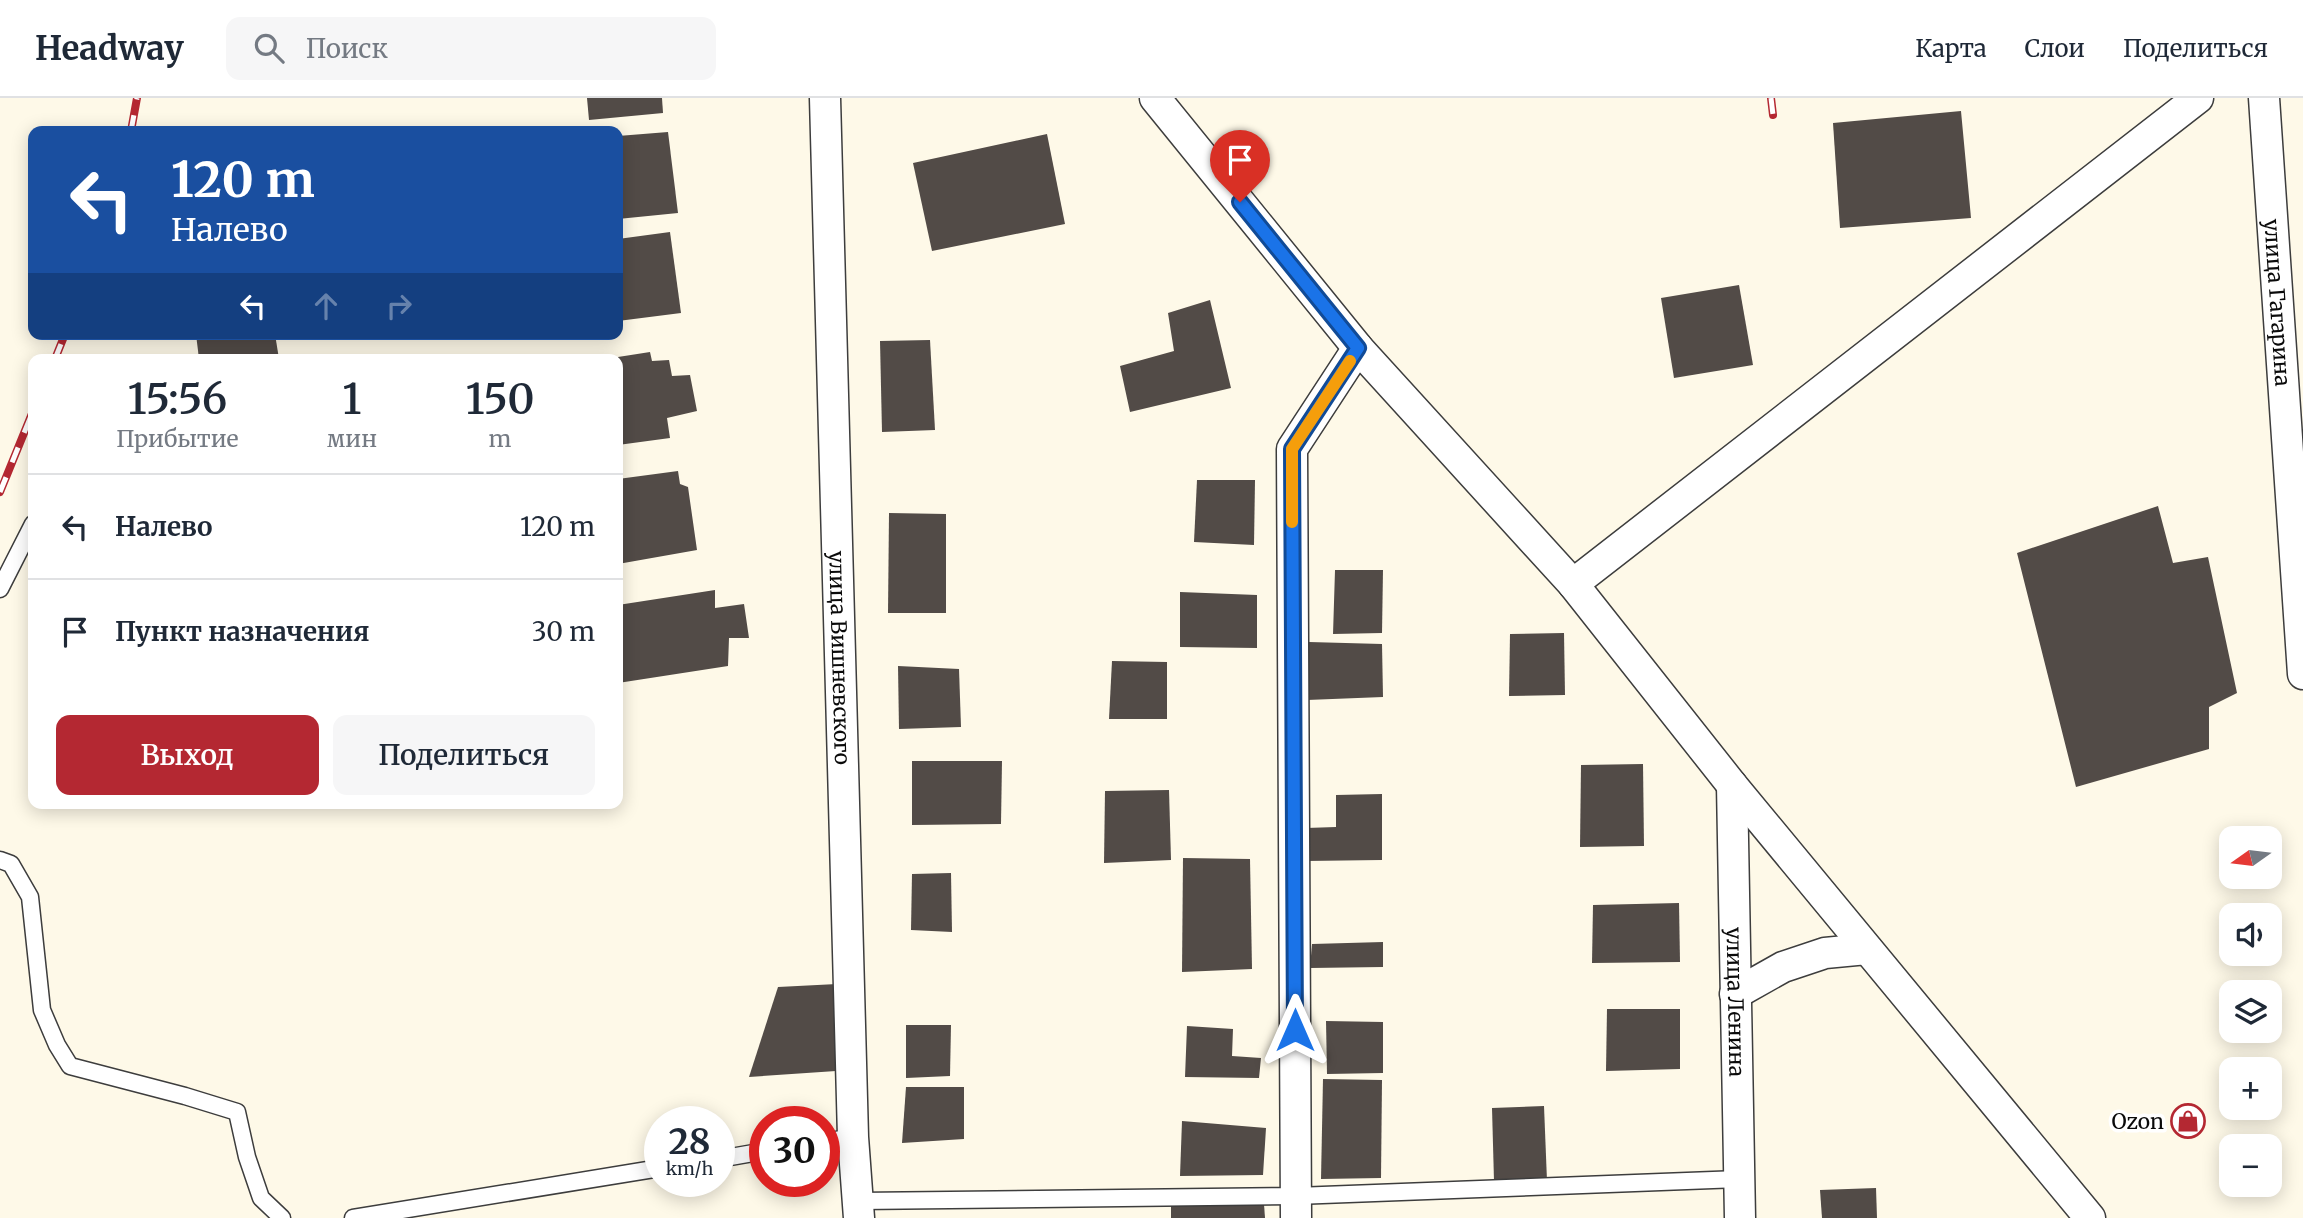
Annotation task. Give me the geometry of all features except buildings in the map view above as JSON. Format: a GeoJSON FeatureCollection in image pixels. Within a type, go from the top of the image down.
{"type":"FeatureCollection","features":[{"type":"Feature","properties":{"kind":"street","name":"улица Вишневского"},"geometry":{"type":"LineString","coordinates":[[825,98],[839,1106]]}},
{"type":"Feature","properties":{"kind":"street"},"geometry":{"type":"LineString","coordinates":[[1155,98],[1358,348],[1573,584],[1732,785],[2090,1218]]}},
{"type":"Feature","properties":{"kind":"street"},"geometry":{"type":"LineString","coordinates":[[1573,584],[2198,98]]}},
{"type":"Feature","properties":{"kind":"street","name":"улица Гагарина"},"geometry":{"type":"LineString","coordinates":[[2264,98],[2303,674]]}},
{"type":"Feature","properties":{"kind":"street"},"geometry":{"type":"LineString","coordinates":[[1296,1207],[1292,449],[1358,348]]}},
{"type":"Feature","properties":{"kind":"street","name":"улица Ленина"},"geometry":{"type":"LineString","coordinates":[[1732,785],[1740,1218]]}},
{"type":"Feature","properties":{"kind":"street"},"geometry":{"type":"LineString","coordinates":[[1735,993],[1783,967],[1814,956],[1867,949]]}},
{"type":"Feature","properties":{"kind":"street","name":"улица Вишневского"},"geometry":{"type":"LineString","coordinates":[[840,1144],[859,1210]]}},
{"type":"Feature","properties":{"kind":"lane"},"geometry":{"type":"LineString","coordinates":[[0,589],[28,534]]}},
{"type":"Feature","properties":{"kind":"lane"},"geometry":{"type":"LineString","coordinates":[[0,860],[12,864],[30,897],[42,1010],[57,1045],[70,1066],[237,1112],[247,1157],[261,1198],[282,1218]]}},
{"type":"Feature","properties":{"kind":"lane"},"geometry":{"type":"LineString","coordinates":[[353,1218],[644,1171]]}},
{"type":"Feature","properties":{"kind":"lane"},"geometry":{"type":"LineString","coordinates":[[859,1210],[1296,1207],[1739,1179]]}},
{"type":"Feature","properties":{"kind":"railway"},"geometry":{"type":"LineString","coordinates":[[132,126],[137,98]]}},
{"type":"Feature","properties":{"kind":"railway"},"geometry":{"type":"LineString","coordinates":[[1771,98],[1773,115]]}},
{"type":"Feature","properties":{"kind":"railway"},"geometry":{"type":"LineString","coordinates":[[57,354],[63,340]]}},
{"type":"Feature","properties":{"kind":"railway"},"geometry":{"type":"LineString","coordinates":[[0,492],[28,423]]}},
{"type":"Feature","properties":{"kind":"slow traffic"},"geometry":{"type":"LineString","coordinates":[[1292,522],[1292,449],[1350,361]]}},
{"type":"Feature","properties":{"kind":"place","name":"Ozon"},"geometry":{"type":"Point","coordinates":[2188,1121]}},
{"type":"Feature","properties":{"kind":"route"},"geometry":{"type":"LineString","coordinates":[[1240,202],[1358,348],[1292,449],[1295,1030]]}}]}
